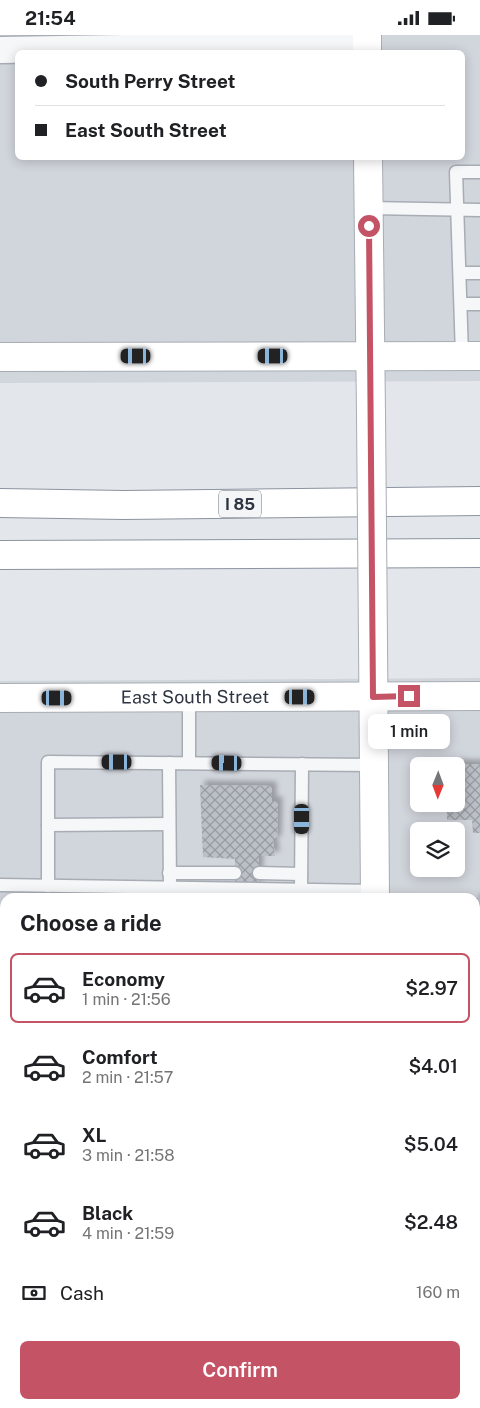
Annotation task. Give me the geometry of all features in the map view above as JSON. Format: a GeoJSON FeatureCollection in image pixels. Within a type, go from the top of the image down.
{"type":"FeatureCollection","features":[{"type":"Feature","properties":{"kind":"main road"},"geometry":{"type":"LineString","coordinates":[[368,160],[375,893]]}},
{"type":"Feature","properties":{"kind":"main road"},"geometry":{"type":"LineString","coordinates":[[0,357],[471,356]]}},
{"type":"Feature","properties":{"kind":"main road","name":"I 85"},"geometry":{"type":"LineString","coordinates":[[0,503],[124,505],[480,501]]}},
{"type":"Feature","properties":{"kind":"main road"},"geometry":{"type":"LineString","coordinates":[[0,555],[480,553]]}},
{"type":"Feature","properties":{"kind":"main road","name":"East South Street"},"geometry":{"type":"LineString","coordinates":[[0,698],[480,696]]}},
{"type":"Feature","properties":{"kind":"street"},"geometry":{"type":"LineString","coordinates":[[0,50],[367,44]]}},
{"type":"Feature","properties":{"kind":"lane"},"geometry":{"type":"LineString","coordinates":[[471,356],[460,304],[456,172],[480,172]]}},
{"type":"Feature","properties":{"kind":"lane"},"geometry":{"type":"LineString","coordinates":[[369,208],[480,210]]}},
{"type":"Feature","properties":{"kind":"lane"},"geometry":{"type":"LineString","coordinates":[[460,273],[480,273]]}},
{"type":"Feature","properties":{"kind":"lane"},"geometry":{"type":"LineString","coordinates":[[460,304],[480,304]]}},
{"type":"Feature","properties":{"kind":"lane"},"geometry":{"type":"LineString","coordinates":[[189,697],[189,762]]}},
{"type":"Feature","properties":{"kind":"lane"},"geometry":{"type":"LineString","coordinates":[[48,887],[48,762],[374,765]]}},
{"type":"Feature","properties":{"kind":"lane"},"geometry":{"type":"LineString","coordinates":[[169,763],[170,889]]}},
{"type":"Feature","properties":{"kind":"lane"},"geometry":{"type":"LineString","coordinates":[[301,889],[302,764]]}},
{"type":"Feature","properties":{"kind":"lane"},"geometry":{"type":"LineString","coordinates":[[48,825],[168,824]]}},
{"type":"Feature","properties":{"kind":"lane"},"geometry":{"type":"LineString","coordinates":[[169,873],[235,873]]}},
{"type":"Feature","properties":{"kind":"lane"},"geometry":{"type":"LineString","coordinates":[[259,873],[301,874]]}},
{"type":"Feature","properties":{"kind":"lane"},"geometry":{"type":"LineString","coordinates":[[0,885],[170,889],[301,889],[360,893]]}},
{"type":"Feature","properties":{"kind":"shaded area"},"geometry":{"type":"Polygon","coordinates":[[[0,35],[480,35],[480,381],[0,383],[0,35]]]}},
{"type":"Feature","properties":{"kind":"shaded area"},"geometry":{"type":"Polygon","coordinates":[[[480,678],[480,893],[0,893],[0,681],[480,678]]]}},
{"type":"Feature","properties":{"kind":"building"},"geometry":{"type":"Polygon","coordinates":[[[465,764],[479,764],[480,833],[473,833],[472,820],[447,820],[447,813],[465,813],[465,764]]]}},
{"type":"Feature","properties":{"kind":"building"},"geometry":{"type":"Polygon","coordinates":[[[200,785],[272,786],[272,801],[278,801],[277,840],[273,840],[275,856],[259,856],[258,887],[235,886],[235,859],[203,857],[200,785]]]}},
{"type":"Feature","properties":{"kind":"route"},"geometry":{"type":"LineString","coordinates":[[369,226],[373,697],[409,696]]}}]}
